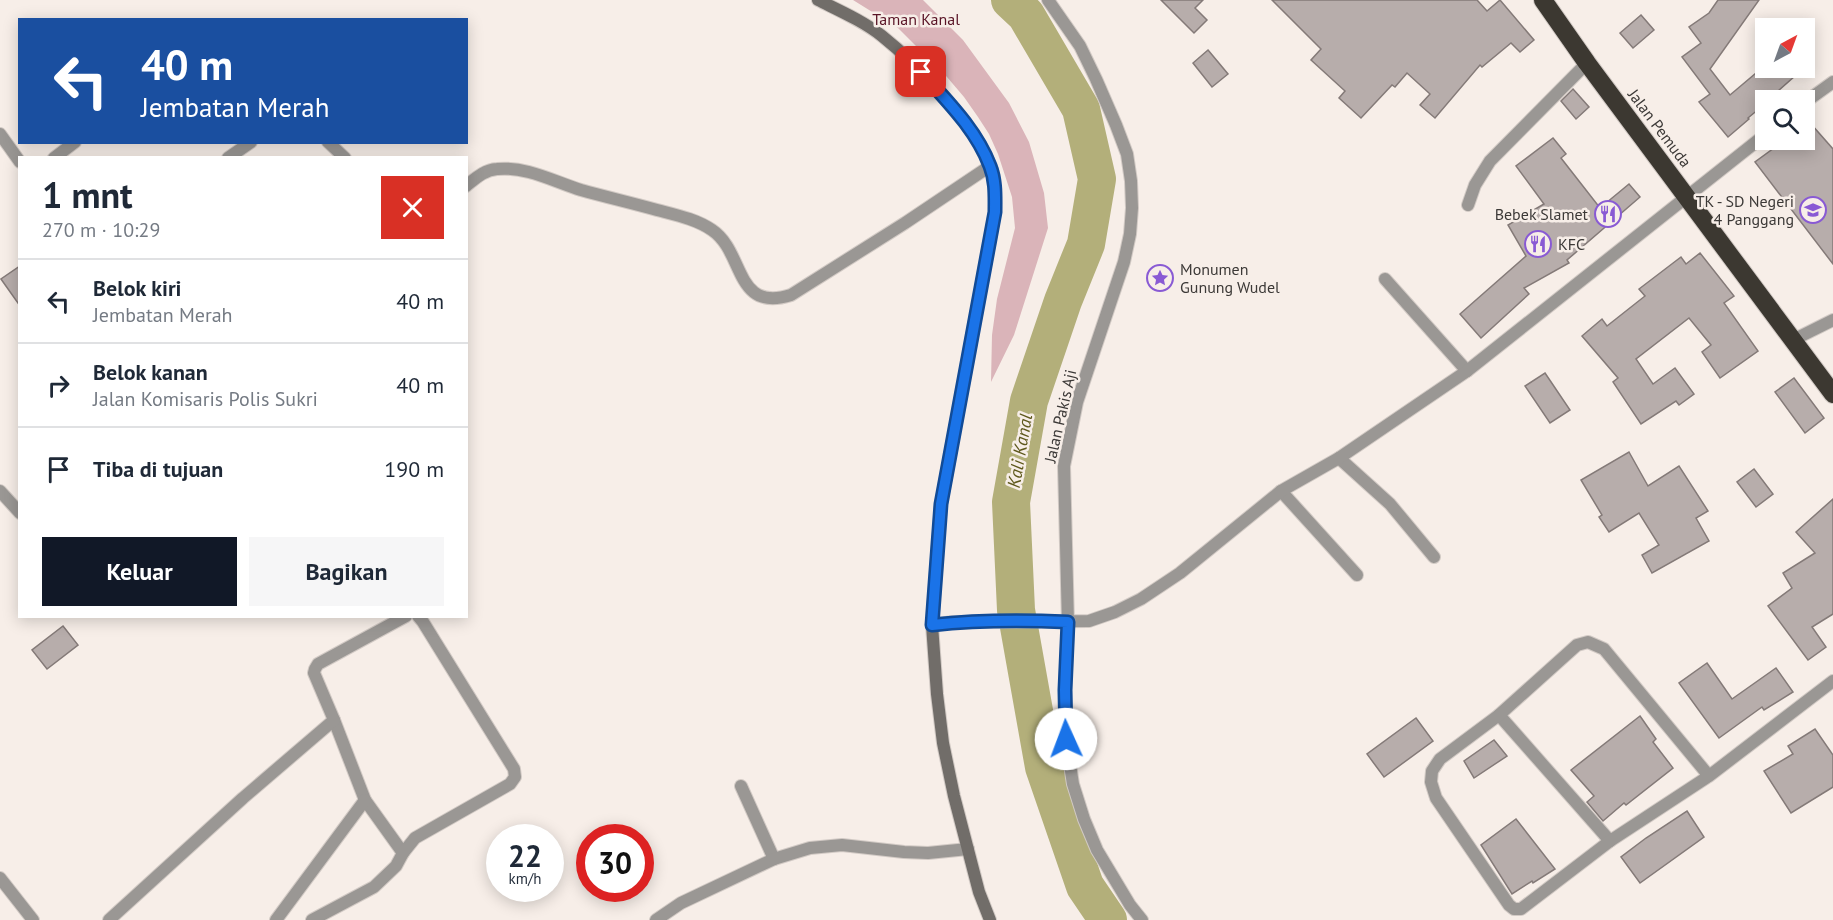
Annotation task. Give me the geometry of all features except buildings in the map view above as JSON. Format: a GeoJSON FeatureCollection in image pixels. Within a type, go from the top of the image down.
{"type":"FeatureCollection","features":[{"type":"Feature","properties":{"kind":"highway","name":"Jalan Pemuda"},"geometry":{"type":"LineString","coordinates":[[1543,0],[1587,63],[1833,394]]}},
{"type":"Feature","properties":{"kind":"main road"},"geometry":{"type":"LineString","coordinates":[[818,0],[881,35],[907,58],[971,131],[990,166],[995,186],[995,212],[941,504],[932,625],[943,743],[979,892],[990,920]]}},
{"type":"Feature","properties":{"kind":"street","name":"Jalan Pakis Aji"},"geometry":{"type":"LineString","coordinates":[[1048,0],[1080,46],[1096,79],[1126,154],[1131,181],[1130,234],[1124,262],[1077,402],[1064,466],[1068,622],[1065,690],[1066,739],[1073,784],[1084,819],[1097,850],[1130,905],[1142,920]]}},
{"type":"Feature","properties":{"kind":"street"},"geometry":{"type":"LineString","coordinates":[[1468,205],[1475,185],[1490,161],[1587,63]]}},
{"type":"Feature","properties":{"kind":"street"},"geometry":{"type":"LineString","coordinates":[[1815,95],[1833,82]]}},
{"type":"Feature","properties":{"kind":"street"},"geometry":{"type":"LineString","coordinates":[[0,134],[18,159]]}},
{"type":"Feature","properties":{"kind":"street"},"geometry":{"type":"LineString","coordinates":[[932,625],[953,622],[1089,621],[1115,612],[1141,599],[1180,573],[1281,491],[1339,458],[1467,371],[1755,143]]}},
{"type":"Feature","properties":{"kind":"street"},"geometry":{"type":"LineString","coordinates":[[57,156],[72,144]]}},
{"type":"Feature","properties":{"kind":"street"},"geometry":{"type":"LineString","coordinates":[[231,156],[248,144]]}},
{"type":"Feature","properties":{"kind":"street"},"geometry":{"type":"LineString","coordinates":[[330,144],[343,156]]}},
{"type":"Feature","properties":{"kind":"street"},"geometry":{"type":"LineString","coordinates":[[468,184],[489,170],[514,170],[696,221],[714,231],[721,238],[749,287],[764,297],[778,299],[791,295],[905,224],[990,166]]}},
{"type":"Feature","properties":{"kind":"street"},"geometry":{"type":"LineString","coordinates":[[1385,279],[1467,371]]}},
{"type":"Feature","properties":{"kind":"street"},"geometry":{"type":"LineString","coordinates":[[1793,340],[1833,320]]}},
{"type":"Feature","properties":{"kind":"street"},"geometry":{"type":"LineString","coordinates":[[1339,458],[1390,504],[1434,557]]}},
{"type":"Feature","properties":{"kind":"street"},"geometry":{"type":"LineString","coordinates":[[0,491],[18,511]]}},
{"type":"Feature","properties":{"kind":"street"},"geometry":{"type":"LineString","coordinates":[[1281,491],[1358,575]]}},
{"type":"Feature","properties":{"kind":"street"},"geometry":{"type":"LineString","coordinates":[[402,618],[321,662],[316,666],[314,673],[365,800],[403,853]]}},
{"type":"Feature","properties":{"kind":"street"},"geometry":{"type":"LineString","coordinates":[[312,920],[374,887],[396,866],[415,838],[510,784],[515,774],[508,759],[420,618]]}},
{"type":"Feature","properties":{"kind":"street"},"geometry":{"type":"LineString","coordinates":[[1709,776],[1604,649],[1588,642],[1577,645],[1499,715],[1440,759],[1432,771],[1431,782],[1436,798],[1509,906],[1521,909],[1610,841],[1709,776],[1833,681]]}},
{"type":"Feature","properties":{"kind":"street"},"geometry":{"type":"LineString","coordinates":[[1499,715],[1610,841]]}},
{"type":"Feature","properties":{"kind":"street"},"geometry":{"type":"LineString","coordinates":[[109,920],[243,798],[334,720]]}},
{"type":"Feature","properties":{"kind":"street"},"geometry":{"type":"LineString","coordinates":[[741,786],[774,859]]}},
{"type":"Feature","properties":{"kind":"street"},"geometry":{"type":"LineString","coordinates":[[276,920],[365,800]]}},
{"type":"Feature","properties":{"kind":"street"},"geometry":{"type":"LineString","coordinates":[[656,920],[681,903],[774,859],[810,848],[842,845],[928,853],[968,849]]}},
{"type":"Feature","properties":{"kind":"street"},"geometry":{"type":"LineString","coordinates":[[0,878],[33,920]]}},
{"type":"Feature","properties":{"kind":"green space","name":"Taman Kanal"},"geometry":{"type":"Polygon","coordinates":[[[853,0],[923,0],[963,40],[1009,103],[1029,142],[1044,193],[1048,228],[1014,335],[991,382],[992,335],[997,299],[1015,228],[1012,197],[998,154],[978,117],[947,77],[898,28],[853,0]]]}},
{"type":"Feature","properties":{"kind":"waterway","name":"Kali Kanal"},"geometry":{"type":"LineString","coordinates":[[1010,0],[1026,15],[1081,109],[1097,179],[1086,244],[1063,301],[1029,401],[1011,502],[1016,610],[1044,767],[1085,886],[1108,920]]}},
{"type":"Feature","properties":{"kind":"place","name":"TK - SD Negeri 4 Panggang"},"geometry":{"type":"Point","coordinates":[1813,210]}},
{"type":"Feature","properties":{"kind":"place","name":"Bebek Slamet"},"geometry":{"type":"Point","coordinates":[1608,214]}},
{"type":"Feature","properties":{"kind":"place","name":"KFC"},"geometry":{"type":"Point","coordinates":[1538,244]}},
{"type":"Feature","properties":{"kind":"place","name":"Monumen Gunung Wudel"},"geometry":{"type":"Point","coordinates":[1160,278]}},
{"type":"Feature","properties":{"kind":"route"},"geometry":{"type":"LineString","coordinates":[[921,72],[971,131],[990,166],[995,186],[995,212],[941,504],[932,625],[953,622],[1068,622],[1065,668],[1066,739]]}}]}
